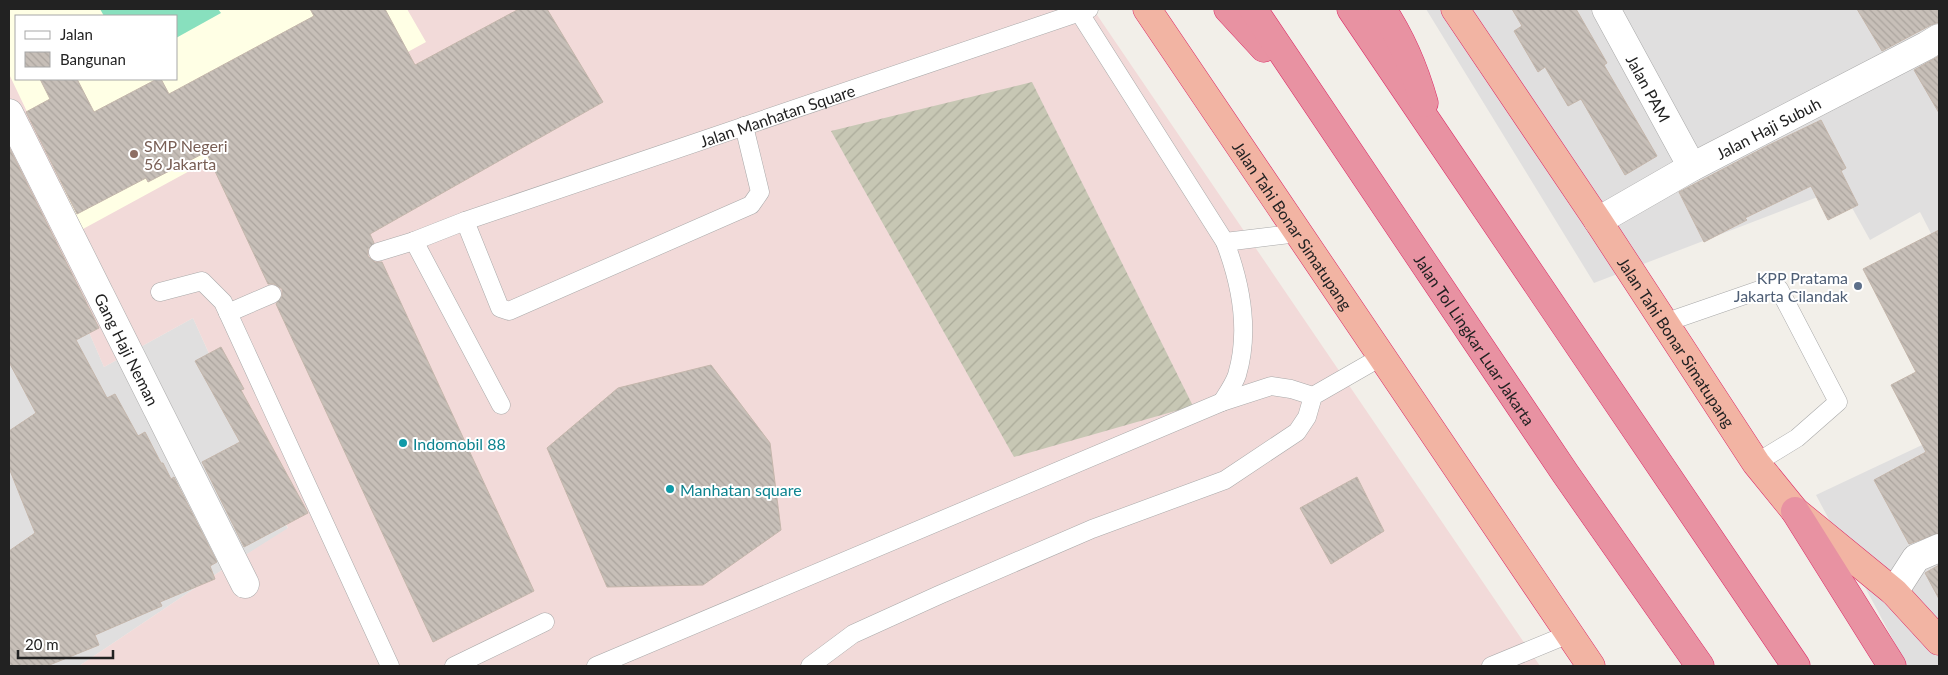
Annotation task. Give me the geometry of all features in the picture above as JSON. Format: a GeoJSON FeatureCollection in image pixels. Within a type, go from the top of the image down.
{"type":"FeatureCollection","features":[{"type":"Feature","properties":{"kind":"highway","name":"Jalan Tahi Bonar Simatupang"},"geometry":{"type":"LineString","coordinates":[[1147,9],[1591,666]]}},
{"type":"Feature","properties":{"kind":"highway"},"geometry":{"type":"LineString","coordinates":[[1228,9],[1265,48],[1306,86]]}},
{"type":"Feature","properties":{"kind":"highway","name":"Jalan Tol Lingkar Luar Jakarta"},"geometry":{"type":"LineString","coordinates":[[1253,9],[1565,473],[1683,639],[1700,666]]}},
{"type":"Feature","properties":{"kind":"highway"},"geometry":{"type":"LineString","coordinates":[[1351,9],[1796,666]]}},
{"type":"Feature","properties":{"kind":"highway"},"geometry":{"type":"LineString","coordinates":[[1382,9],[1397,32],[1415,71],[1430,127]]}},
{"type":"Feature","properties":{"kind":"highway","name":"Jalan Tahi Bonar Simatupang"},"geometry":{"type":"LineString","coordinates":[[1456,9],[1598,221],[1756,463],[1796,511],[1894,592],[1939,641]]}},
{"type":"Feature","properties":{"kind":"highway"},"geometry":{"type":"LineString","coordinates":[[1796,511],[1892,666]]}},
{"type":"Feature","properties":{"kind":"highway"},"geometry":{"type":"LineString","coordinates":[[1675,666],[1675,652],[1683,639]]}},
{"type":"Feature","properties":{"kind":"highway"},"geometry":{"type":"LineString","coordinates":[[1780,643],[1803,666]]}},
{"type":"Feature","properties":{"kind":"street","name":"Jalan PAM"},"geometry":{"type":"LineString","coordinates":[[1606,9],[1692,167]]}},
{"type":"Feature","properties":{"kind":"street","name":"Jalan Haji Subuh"},"geometry":{"type":"LineString","coordinates":[[1598,221],[1692,167],[1939,38]]}},
{"type":"Feature","properties":{"kind":"street","name":"Gang Haji Neman"},"geometry":{"type":"LineString","coordinates":[[9,113],[245,584]]}},
{"type":"Feature","properties":{"kind":"street"},"geometry":{"type":"LineString","coordinates":[[1894,592],[1916,558],[1939,548]]}},
{"type":"Feature","properties":{"kind":"lane"},"geometry":{"type":"LineString","coordinates":[[1084,11],[1225,242],[1233,264],[1240,292],[1244,342],[1237,377],[1222,402]]}},
{"type":"Feature","properties":{"kind":"lane","name":"Jalan Manhatan Square"},"geometry":{"type":"LineString","coordinates":[[378,252],[1084,11]]}},
{"type":"Feature","properties":{"kind":"lane"},"geometry":{"type":"LineString","coordinates":[[465,221],[500,308],[509,311],[752,205],[760,192],[744,126]]}},
{"type":"Feature","properties":{"kind":"lane"},"geometry":{"type":"LineString","coordinates":[[1225,242],[1298,233]]}},
{"type":"Feature","properties":{"kind":"lane"},"geometry":{"type":"LineString","coordinates":[[414,241],[501,405]]}},
{"type":"Feature","properties":{"kind":"lane"},"geometry":{"type":"LineString","coordinates":[[160,292],[202,281],[223,302],[390,666]]}},
{"type":"Feature","properties":{"kind":"lane"},"geometry":{"type":"LineString","coordinates":[[1664,323],[1771,286],[1779,289],[1838,402],[1797,438],[1756,463]]}},
{"type":"Feature","properties":{"kind":"lane"},"geometry":{"type":"LineString","coordinates":[[228,313],[272,294]]}},
{"type":"Feature","properties":{"kind":"lane"},"geometry":{"type":"LineString","coordinates":[[810,666],[853,634],[939,595],[1092,529],[1225,480],[1297,432],[1307,416],[1313,396],[1381,356]]}},
{"type":"Feature","properties":{"kind":"lane"},"geometry":{"type":"LineString","coordinates":[[596,666],[1222,402],[1271,386],[1291,389],[1313,396]]}},
{"type":"Feature","properties":{"kind":"lane"},"geometry":{"type":"LineString","coordinates":[[454,666],[545,622]]}},
{"type":"Feature","properties":{"kind":"lane"},"geometry":{"type":"LineString","coordinates":[[1491,666],[1569,634]]}},
{"type":"Feature","properties":{"kind":"shaded area"},"geometry":{"type":"Polygon","coordinates":[[[9,9],[1093,9],[1540,666],[79,666],[288,528],[193,318],[104,367],[9,146],[9,9]]]}},
{"type":"Feature","properties":{"kind":"shaded area","name":"SMP Negeri 56 Jakarta"},"geometry":{"type":"Polygon","coordinates":[[[9,9],[407,9],[426,42],[83,229],[9,74],[9,9]]]}},
{"type":"Feature","properties":{"kind":"shaded area"},"geometry":{"type":"Polygon","coordinates":[[[1426,9],[1939,9],[1939,249],[1920,212],[1870,240],[1841,188],[1594,283],[1426,9]]]}},
{"type":"Feature","properties":{"kind":"shaded area"},"geometry":{"type":"Polygon","coordinates":[[[1032,82],[1193,406],[1014,457],[831,131],[1032,82]]]}},
{"type":"Feature","properties":{"kind":"shaded area"},"geometry":{"type":"Polygon","coordinates":[[[9,146],[104,367],[193,318],[288,529],[228,566],[79,666],[9,666],[9,146]]]}},
{"type":"Feature","properties":{"kind":"shaded area"},"geometry":{"type":"Polygon","coordinates":[[[1939,437],[1939,666],[1907,666],[1816,495],[1939,437]]]}},
{"type":"Feature","properties":{"kind":"green space"},"geometry":{"type":"Polygon","coordinates":[[[100,9],[218,9],[221,13],[178,37],[178,15],[103,15],[100,9]]]}},
{"type":"Feature","properties":{"kind":"building","name":"Indomobil 88"},"geometry":{"type":"Polygon","coordinates":[[[310,9],[385,9],[415,65],[519,9],[547,9],[603,102],[370,234],[374,243],[368,249],[368,256],[375,262],[382,262],[534,591],[433,642],[276,304],[282,296],[282,289],[274,284],[268,284],[206,152],[148,182],[146,178],[77,214],[26,112],[50,99],[40,80],[78,80],[94,112],[155,80],[162,80],[169,94],[314,16],[310,9]]]}},
{"type":"Feature","properties":{"kind":"building"},"geometry":{"type":"Polygon","coordinates":[[[1512,9],[1576,9],[1607,63],[1604,65],[1657,156],[1625,175],[1581,99],[1568,106],[1545,67],[1538,72],[1514,31],[1522,26],[1512,9]]]}},
{"type":"Feature","properties":{"kind":"building"},"geometry":{"type":"Polygon","coordinates":[[[1857,9],[1939,9],[1939,22],[1882,51],[1857,9]]]}},
{"type":"Feature","properties":{"kind":"building"},"geometry":{"type":"Polygon","coordinates":[[[1939,56],[1939,113],[1914,70],[1939,56]]]}},
{"type":"Feature","properties":{"kind":"building"},"geometry":{"type":"Polygon","coordinates":[[[1821,120],[1846,168],[1841,171],[1858,205],[1828,220],[1811,186],[1745,218],[1747,220],[1704,242],[1679,192],[1821,120]]]}},
{"type":"Feature","properties":{"kind":"building"},"geometry":{"type":"Polygon","coordinates":[[[9,147],[99,328],[76,340],[107,398],[115,394],[138,436],[145,432],[171,479],[174,477],[217,562],[210,566],[215,579],[160,602],[162,606],[95,635],[99,645],[47,666],[9,666],[9,551],[35,533],[9,468],[9,431],[36,413],[9,362],[9,147]]]}},
{"type":"Feature","properties":{"kind":"building"},"geometry":{"type":"Polygon","coordinates":[[[1939,230],[1939,533],[1909,544],[1874,480],[1926,452],[1891,385],[1916,372],[1863,269],[1939,230]]]}},
{"type":"Feature","properties":{"kind":"building"},"geometry":{"type":"Polygon","coordinates":[[[221,347],[244,389],[241,390],[308,513],[244,547],[202,462],[240,442],[195,361],[221,347]]]}},
{"type":"Feature","properties":{"kind":"building","name":"Manhatan square"},"geometry":{"type":"Polygon","coordinates":[[[711,365],[770,443],[781,530],[703,585],[607,587],[547,448],[618,388],[711,365]]]}},
{"type":"Feature","properties":{"kind":"building"},"geometry":{"type":"Polygon","coordinates":[[[1357,477],[1384,531],[1331,564],[1300,508],[1357,477]]]}},
{"type":"Feature","properties":{"kind":"building"},"geometry":{"type":"Polygon","coordinates":[[[1939,565],[1939,599],[1925,573],[1939,565]]]}},
{"type":"Feature","properties":{"kind":"place","name":"SMP Negeri 56 Jakarta"},"geometry":{"type":"Point","coordinates":[134,154]}},
{"type":"Feature","properties":{"kind":"place","name":"KPP Pratama Jakarta Cilandak"},"geometry":{"type":"Point","coordinates":[1858,286]}},
{"type":"Feature","properties":{"kind":"place","name":"Indomobil 88"},"geometry":{"type":"Point","coordinates":[403,443]}},
{"type":"Feature","properties":{"kind":"place","name":"Manhatan square"},"geometry":{"type":"Point","coordinates":[670,489]}}]}
